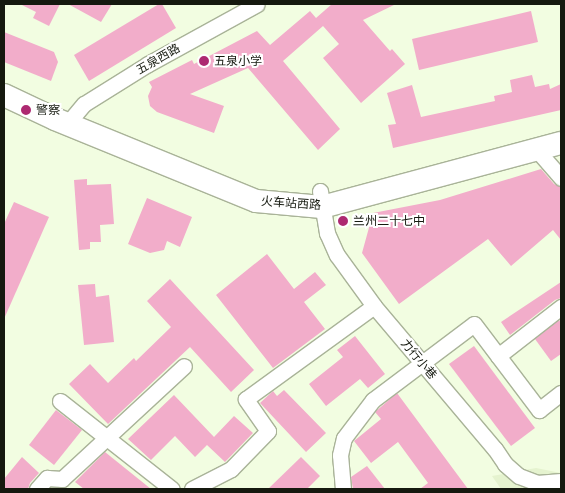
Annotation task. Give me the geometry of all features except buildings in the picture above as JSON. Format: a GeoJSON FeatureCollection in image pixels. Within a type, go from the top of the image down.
{"type":"FeatureCollection","features":[{"type":"Feature","properties":{"kind":"main road","name":"火车站西路"},"geometry":{"type":"LineString","coordinates":[[4,85],[72,119]]}},
{"type":"Feature","properties":{"kind":"main road","name":"火车站西路"},"geometry":{"type":"LineString","coordinates":[[4,94],[258,188],[321,199],[561,143]]}},
{"type":"Feature","properties":{"kind":"main road","name":"火车站西路"},"geometry":{"type":"LineString","coordinates":[[321,199],[330,192],[561,129]]}},
{"type":"Feature","properties":{"kind":"street","name":"五泉西路"},"geometry":{"type":"LineString","coordinates":[[72,119],[84,104],[148,64],[257,4]]}},
{"type":"Feature","properties":{"kind":"street"},"geometry":{"type":"LineString","coordinates":[[537,150],[561,178]]}},
{"type":"Feature","properties":{"kind":"street","name":"力行小巷"},"geometry":{"type":"LineString","coordinates":[[321,199],[327,233],[337,255],[374,306],[495,449],[505,464],[519,476],[537,483],[561,481]]}},
{"type":"Feature","properties":{"kind":"street"},"geometry":{"type":"LineString","coordinates":[[192,489],[231,469],[268,431],[246,399],[374,306]]}},
{"type":"Feature","properties":{"kind":"street"},"geometry":{"type":"LineString","coordinates":[[498,356],[561,307]]}},
{"type":"Feature","properties":{"kind":"street"},"geometry":{"type":"LineString","coordinates":[[342,489],[340,455],[344,438],[373,400],[474,324],[539,410],[561,393]]}},
{"type":"Feature","properties":{"kind":"street"},"geometry":{"type":"LineString","coordinates":[[37,489],[47,478],[62,479],[106,436],[184,366]]}},
{"type":"Feature","properties":{"kind":"street"},"geometry":{"type":"LineString","coordinates":[[60,401],[172,489]]}},
{"type":"Feature","properties":{"kind":"shaded area"},"geometry":{"type":"Polygon","coordinates":[[[536,468],[561,473],[561,489],[501,489],[492,476],[536,468]]]}},
{"type":"Feature","properties":{"kind":"place","name":"五泉小学"},"geometry":{"type":"Point","coordinates":[204,61]}},
{"type":"Feature","properties":{"kind":"place","name":"警察"},"geometry":{"type":"Point","coordinates":[26,110]}},
{"type":"Feature","properties":{"kind":"place","name":"兰州二十七中"},"geometry":{"type":"Point","coordinates":[343,221]}}]}
